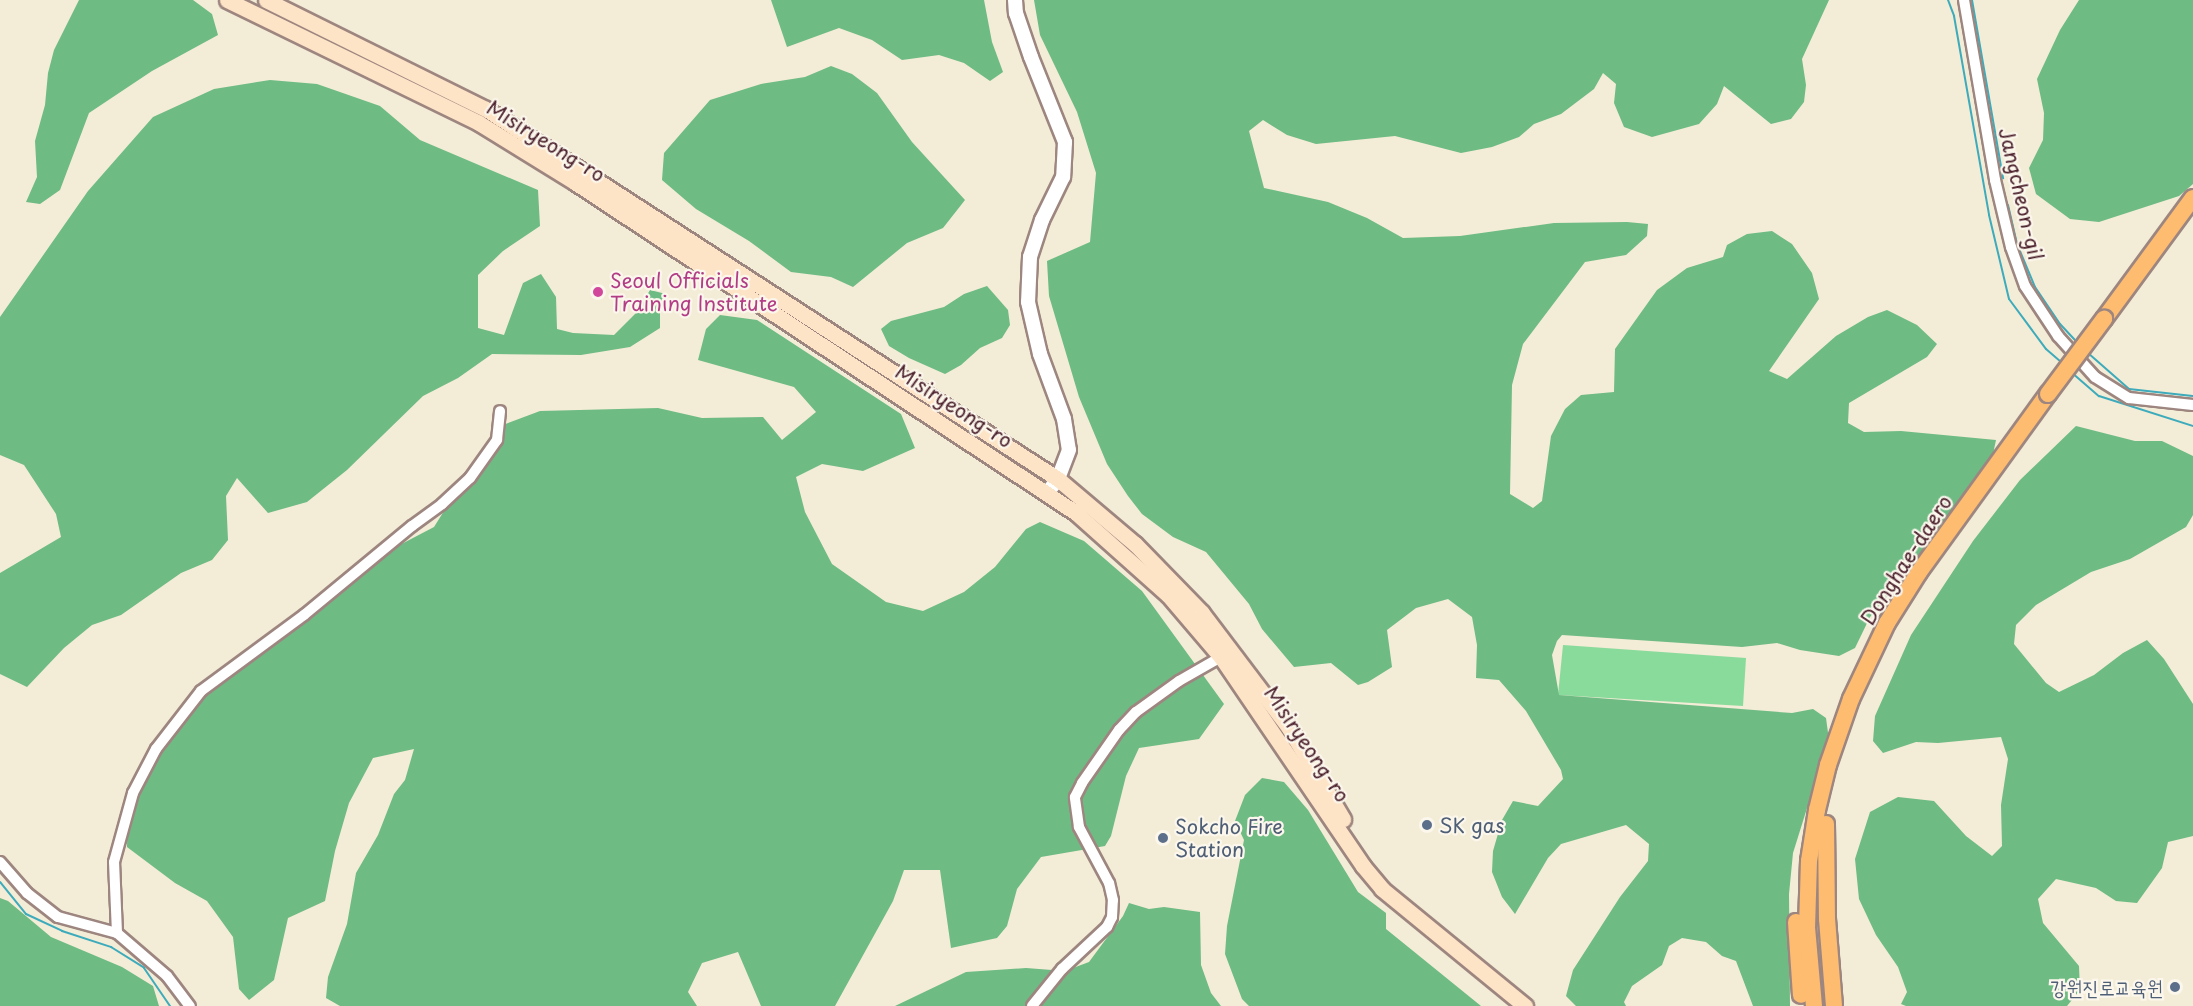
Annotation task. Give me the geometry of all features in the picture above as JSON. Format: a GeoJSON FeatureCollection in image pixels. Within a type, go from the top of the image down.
{"type":"FeatureCollection","features":[{"type":"Feature","properties":{"kind":"main road","name":"Misiryeong-ro"},"geometry":{"type":"LineString","coordinates":[[227,0],[479,123],[576,183],[1048,492],[1141,568],[1168,595],[1221,657],[1377,884],[1406,911],[1525,1006]]}},
{"type":"Feature","properties":{"kind":"main road","name":"Misiryeong-ro"},"geometry":{"type":"LineString","coordinates":[[266,0],[486,109],[1058,479],[1135,544],[1202,613],[1289,729],[1358,842],[1380,873],[1401,894],[1539,1006]]}},
{"type":"Feature","properties":{"kind":"main road"},"geometry":{"type":"LineString","coordinates":[[2107,322],[2193,198]]}},
{"type":"Feature","properties":{"kind":"main road"},"geometry":{"type":"LineString","coordinates":[[2107,322],[2193,215]]}},
{"type":"Feature","properties":{"kind":"main road","name":"Donghae-daero"},"geometry":{"type":"LineString","coordinates":[[1814,1006],[1806,900],[1820,826],[1843,748],[1872,674],[1893,629],[1939,555],[2051,396],[2107,322]]}},
{"type":"Feature","properties":{"kind":"main road"},"geometry":{"type":"LineString","coordinates":[[1802,1006],[1796,913],[1802,860],[1820,826]]}},
{"type":"Feature","properties":{"kind":"main road"},"geometry":{"type":"LineString","coordinates":[[1820,826],[1834,1006]]}},
{"type":"Feature","properties":{"kind":"main road","name":"Donghae-daero"},"geometry":{"type":"LineString","coordinates":[[1820,826],[1819,951],[1824,1006]]}},
{"type":"Feature","properties":{"kind":"street"},"geometry":{"type":"LineString","coordinates":[[1015,0],[1016,13],[1031,57],[1065,142],[1063,177],[1042,220],[1029,257],[1028,302],[1040,354],[1064,419],[1069,450],[1058,479],[1048,492]]}},
{"type":"Feature","properties":{"kind":"street","name":"Jangcheon-gil"},"geometry":{"type":"LineString","coordinates":[[1964,0],[1995,180],[2011,247],[2025,286],[2058,336],[2095,378],[2128,398],[2193,405]]}},
{"type":"Feature","properties":{"kind":"street"},"geometry":{"type":"LineString","coordinates":[[117,933],[114,862],[133,793],[156,749],[201,691],[304,615],[403,533],[442,504],[470,478],[497,440],[500,411]]}},
{"type":"Feature","properties":{"kind":"street"},"geometry":{"type":"LineString","coordinates":[[1032,1006],[1062,969],[1107,927],[1112,917],[1113,900],[1109,883],[1079,827],[1075,797],[1082,783],[1119,730],[1136,712],[1179,681],[1221,657]]}},
{"type":"Feature","properties":{"kind":"street"},"geometry":{"type":"LineString","coordinates":[[0,862],[27,893],[58,917],[117,933],[167,976],[190,1006]]}},
{"type":"Feature","properties":{"kind":"green space"},"geometry":{"type":"Polygon","coordinates":[[[79,0],[193,0],[212,14],[218,35],[152,71],[89,113],[60,190],[40,204],[26,202],[37,177],[35,141],[45,105],[48,73],[54,50],[79,0]]]}},
{"type":"Feature","properties":{"kind":"green space"},"geometry":{"type":"Polygon","coordinates":[[[771,0],[984,0],[992,42],[1003,72],[990,81],[964,63],[939,55],[902,60],[872,40],[839,28],[787,47],[771,0]]]}},
{"type":"Feature","properties":{"kind":"green space"},"geometry":{"type":"Polygon","coordinates":[[[1034,0],[1829,0],[1802,59],[1806,85],[1804,102],[1791,119],[1771,124],[1724,86],[1717,104],[1699,124],[1652,137],[1624,127],[1614,103],[1616,84],[1603,73],[1594,89],[1561,114],[1534,124],[1519,137],[1492,147],[1461,153],[1395,136],[1316,144],[1287,135],[1263,120],[1249,131],[1264,188],[1328,202],[1367,218],[1403,238],[1460,236],[1554,223],[1648,224],[1647,236],[1626,255],[1585,262],[1523,344],[1512,385],[1510,494],[1533,508],[1542,501],[1551,436],[1565,409],[1581,395],[1614,392],[1615,349],[1657,290],[1687,268],[1723,257],[1727,245],[1747,234],[1772,231],[1792,244],[1812,273],[1819,299],[1769,371],[1787,379],[1836,336],[1868,317],[1887,310],[1917,325],[1937,344],[1927,357],[1849,403],[1848,423],[1864,432],[1901,431],[1996,440],[1992,459],[1945,528],[1870,617],[1855,648],[1839,656],[1800,650],[1777,643],[1742,647],[1562,635],[1552,655],[1559,695],[1792,713],[1813,709],[1826,718],[1829,740],[1820,781],[1808,805],[1793,853],[1789,894],[1790,1006],[1753,1006],[1736,961],[1722,956],[1706,942],[1682,938],[1669,946],[1662,965],[1632,986],[1624,1002],[1626,1006],[1576,1006],[1566,996],[1573,970],[1620,897],[1648,861],[1649,844],[1626,825],[1561,844],[1548,858],[1515,914],[1502,897],[1492,872],[1493,851],[1502,820],[1513,801],[1538,806],[1563,779],[1561,770],[1526,711],[1499,680],[1476,678],[1477,645],[1472,617],[1448,599],[1416,608],[1387,630],[1392,667],[1368,682],[1358,685],[1331,663],[1294,667],[1262,629],[1249,604],[1206,552],[1173,537],[1142,514],[1128,496],[1107,464],[1079,397],[1049,296],[1047,261],[1090,242],[1096,173],[1077,112],[1040,35],[1034,0]]]}},
{"type":"Feature","properties":{"kind":"green space"},"geometry":{"type":"Polygon","coordinates":[[[2079,0],[2193,0],[2193,184],[2179,196],[2099,222],[2070,219],[2036,194],[2029,168],[2043,140],[2044,113],[2037,79],[2060,30],[2079,0]]]}},
{"type":"Feature","properties":{"kind":"green space"},"geometry":{"type":"Polygon","coordinates":[[[831,66],[852,74],[877,93],[912,142],[965,200],[943,228],[907,243],[853,287],[831,277],[791,272],[749,241],[696,209],[662,180],[664,153],[710,100],[761,84],[805,77],[831,66]]]}},
{"type":"Feature","properties":{"kind":"green space"},"geometry":{"type":"Polygon","coordinates":[[[270,80],[317,84],[380,106],[420,140],[538,190],[540,226],[503,251],[478,275],[478,328],[504,335],[523,283],[541,274],[556,297],[557,329],[573,333],[614,335],[637,312],[650,290],[666,294],[660,311],[660,328],[630,347],[581,355],[492,354],[458,378],[423,396],[347,470],[307,502],[268,513],[237,478],[226,496],[228,540],[212,560],[181,573],[121,615],[92,625],[64,648],[27,687],[0,674],[0,573],[61,537],[56,514],[24,465],[0,455],[0,317],[88,191],[153,117],[214,89],[270,80]]]}},
{"type":"Feature","properties":{"kind":"green space"},"geometry":{"type":"Polygon","coordinates":[[[987,286],[1008,310],[1010,325],[1002,338],[980,348],[961,365],[945,374],[889,346],[881,329],[891,321],[944,307],[964,294],[987,286]]]}},
{"type":"Feature","properties":{"kind":"green space"},"geometry":{"type":"Polygon","coordinates":[[[720,315],[757,320],[901,414],[915,448],[863,471],[822,464],[796,477],[805,512],[832,564],[886,602],[923,611],[964,592],[995,567],[1026,529],[1040,522],[1084,541],[1142,591],[1224,704],[1199,739],[1139,748],[1126,776],[1111,836],[1105,846],[1041,857],[1017,889],[1007,926],[997,938],[951,948],[940,870],[904,870],[893,901],[835,1006],[761,1006],[738,952],[702,963],[688,992],[697,1006],[340,1006],[326,998],[328,977],[347,924],[356,873],[378,835],[394,794],[405,780],[414,749],[373,758],[349,803],[335,851],[325,901],[288,918],[274,980],[249,1000],[239,989],[233,937],[207,901],[175,883],[127,847],[128,787],[171,723],[227,671],[390,550],[434,527],[484,447],[503,425],[540,411],[658,408],[702,418],[763,417],[782,440],[816,412],[794,387],[698,360],[706,329],[720,315]]]}},
{"type":"Feature","properties":{"kind":"green space"},"geometry":{"type":"Polygon","coordinates":[[[2076,426],[2135,441],[2162,441],[2193,456],[2193,515],[2186,527],[2130,559],[2091,572],[2036,605],[2016,625],[2014,644],[2046,683],[2059,692],[2094,675],[2123,653],[2147,640],[2164,659],[2193,704],[2193,836],[2168,842],[2162,868],[2137,903],[2116,901],[2096,888],[2056,879],[2038,899],[2043,923],[2079,966],[2080,990],[2067,1006],[1906,1006],[1901,1004],[1907,992],[1898,967],[1876,935],[1859,899],[1855,859],[1870,812],[1898,797],[1934,801],[1966,836],[1992,856],[2002,846],[2001,805],[2008,759],[2001,737],[1938,743],[1916,742],[1883,753],[1873,741],[1875,716],[1911,635],[1973,541],[2020,480],[2076,426]]]}},
{"type":"Feature","properties":{"kind":"green space"},"geometry":{"type":"Polygon","coordinates":[[[1563,645],[1746,658],[1743,706],[1558,695],[1563,645]]]}},
{"type":"Feature","properties":{"kind":"green space"},"geometry":{"type":"Polygon","coordinates":[[[1262,778],[1284,782],[1308,810],[1358,892],[1386,913],[1386,929],[1481,1006],[1249,1006],[1242,999],[1225,954],[1227,926],[1244,840],[1235,821],[1245,795],[1262,778]]]}},
{"type":"Feature","properties":{"kind":"green space"},"geometry":{"type":"Polygon","coordinates":[[[0,898],[8,901],[51,937],[122,967],[153,986],[159,1006],[0,1006],[0,898]]]}},
{"type":"Feature","properties":{"kind":"green space"},"geometry":{"type":"Polygon","coordinates":[[[1129,903],[1149,909],[1164,907],[1200,912],[1201,965],[1211,993],[1221,1006],[895,1006],[966,972],[1026,968],[1065,971],[1089,962],[1123,916],[1129,903]]]}},
{"type":"Feature","properties":{"kind":"waterway"},"geometry":{"type":"LineString","coordinates":[[1948,0],[1954,16],[1989,215],[2009,299],[2046,349],[2063,364]]}},
{"type":"Feature","properties":{"kind":"waterway"},"geometry":{"type":"LineString","coordinates":[[1972,0],[2003,178]]}},
{"type":"Feature","properties":{"kind":"waterway"},"geometry":{"type":"LineString","coordinates":[[2008,205],[2017,244],[2035,287],[2060,324],[2077,342]]}},
{"type":"Feature","properties":{"kind":"waterway"},"geometry":{"type":"LineString","coordinates":[[2088,353],[2129,389],[2193,396]]}},
{"type":"Feature","properties":{"kind":"waterway"},"geometry":{"type":"LineString","coordinates":[[2071,372],[2099,396],[2193,426]]}},
{"type":"Feature","properties":{"kind":"waterway"},"geometry":{"type":"LineString","coordinates":[[0,882],[26,914],[62,931],[111,947],[144,968],[170,1006]]}},
{"type":"Feature","properties":{"kind":"place","name":"Seoul Officials Training Institute"},"geometry":{"type":"Point","coordinates":[598,292]}},
{"type":"Feature","properties":{"kind":"place","name":"SK gas"},"geometry":{"type":"Point","coordinates":[1427,825]}},
{"type":"Feature","properties":{"kind":"place","name":"Sokcho Fire Station"},"geometry":{"type":"Point","coordinates":[1163,838]}},
{"type":"Feature","properties":{"kind":"place","name":"강원진로교육원"},"geometry":{"type":"Point","coordinates":[2175,987]}}]}
